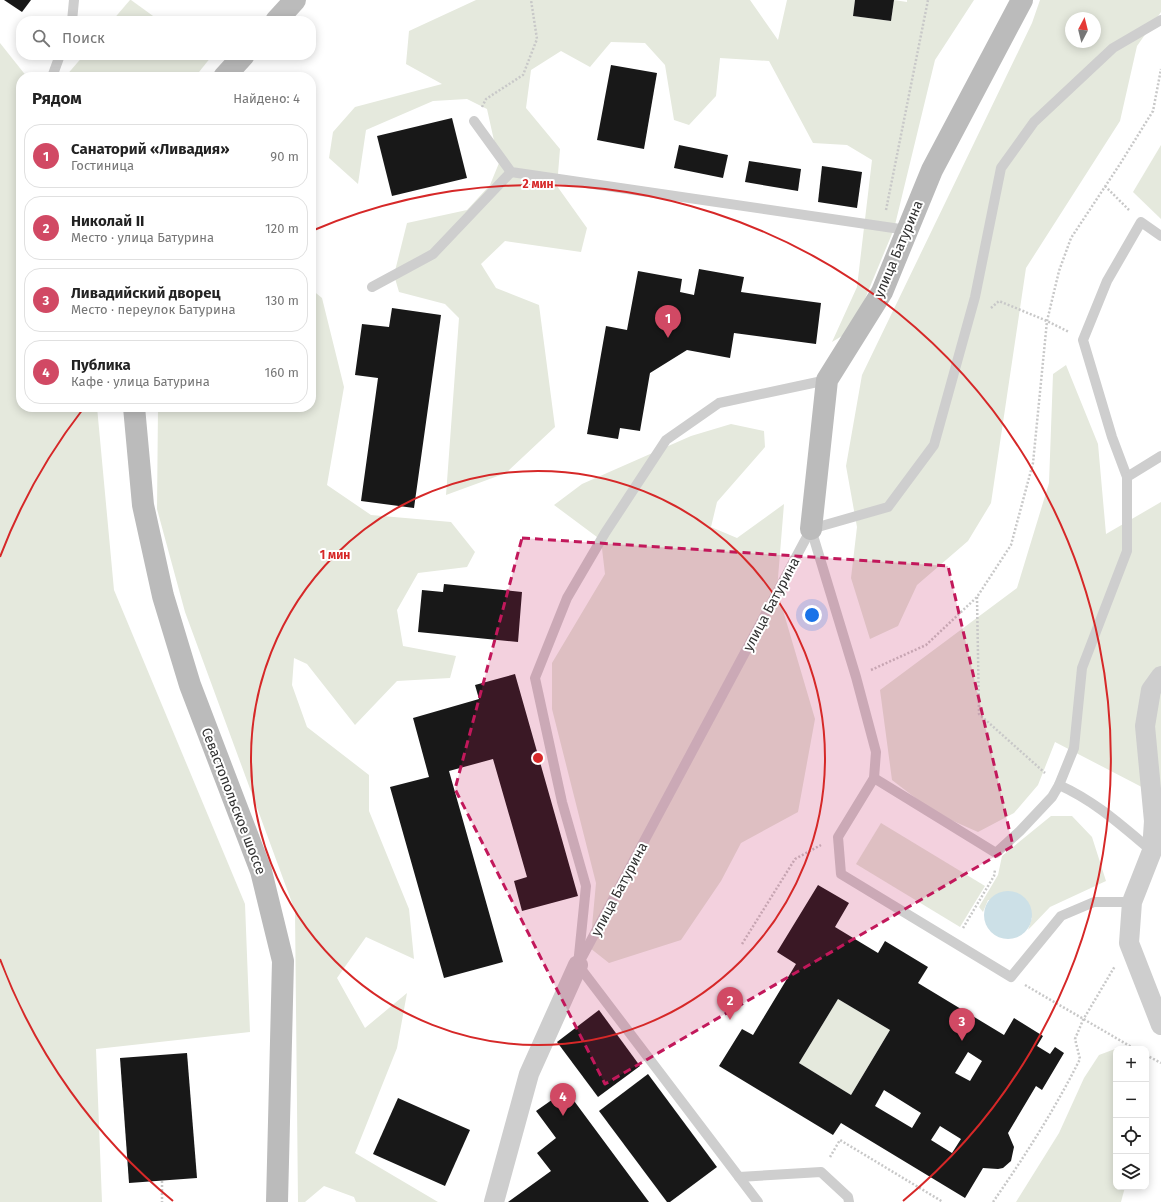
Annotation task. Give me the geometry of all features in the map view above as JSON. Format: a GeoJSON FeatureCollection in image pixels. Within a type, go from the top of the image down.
{"type":"FeatureCollection","features":[{"type":"Feature","properties":{"kind":"main road"},"geometry":{"type":"LineString","coordinates":[[281,16],[295,0]]}},
{"type":"Feature","properties":{"kind":"main road","name":"улица Батурина"},"geometry":{"type":"LineString","coordinates":[[811,529],[828,380],[882,292],[932,170],[1022,0]]}},
{"type":"Feature","properties":{"kind":"main road"},"geometry":{"type":"LineString","coordinates":[[229,72],[239,60]]}},
{"type":"Feature","properties":{"kind":"main road","name":"Севастопольское шоссе"},"geometry":{"type":"LineString","coordinates":[[134,412],[143,505],[163,596],[190,685],[261,871],[283,961],[277,1202]]}},
{"type":"Feature","properties":{"kind":"street"},"geometry":{"type":"LineString","coordinates":[[1161,676],[1151,690],[1145,726],[1154,821],[1152,851],[1132,902],[1129,943],[1161,1025]]}},
{"type":"Feature","properties":{"kind":"street","name":"улица Батурина"},"geometry":{"type":"LineString","coordinates":[[494,1202],[529,1074],[578,965]]}},
{"type":"Feature","properties":{"kind":"lane"},"geometry":{"type":"LineString","coordinates":[[72,16],[74,0]]}},
{"type":"Feature","properties":{"kind":"lane"},"geometry":{"type":"LineString","coordinates":[[1132,902],[1094,902],[1061,916],[1011,977],[841,874],[838,837],[874,778],[876,752],[856,677],[811,529],[888,507],[934,444],[975,297],[1000,168],[1034,122],[1113,48],[1161,20]]}},
{"type":"Feature","properties":{"kind":"lane"},"geometry":{"type":"LineString","coordinates":[[54,72],[58,60]]}},
{"type":"Feature","properties":{"kind":"lane"},"geometry":{"type":"LineString","coordinates":[[474,121],[511,172],[907,230]]}},
{"type":"Feature","properties":{"kind":"lane"},"geometry":{"type":"LineString","coordinates":[[372,287],[433,254],[511,172]]}},
{"type":"Feature","properties":{"kind":"lane"},"geometry":{"type":"LineString","coordinates":[[874,778],[996,853],[1020,831],[1052,797],[1059,785],[1074,748],[1082,668],[1127,551],[1127,477],[1112,437],[1083,340],[1107,281],[1141,222],[1161,236]]}},
{"type":"Feature","properties":{"kind":"lane"},"geometry":{"type":"LineString","coordinates":[[758,1202],[578,965],[586,886],[562,802],[535,678],[567,598],[605,534],[666,440],[719,403],[828,380]]}},
{"type":"Feature","properties":{"kind":"lane"},"geometry":{"type":"LineString","coordinates":[[1127,477],[1161,456]]}},
{"type":"Feature","properties":{"kind":"lane","name":"улица Батурина"},"geometry":{"type":"LineString","coordinates":[[578,965],[811,529]]}},
{"type":"Feature","properties":{"kind":"lane"},"geometry":{"type":"LineString","coordinates":[[1059,785],[1081,795],[1111,816],[1152,851]]}},
{"type":"Feature","properties":{"kind":"lane"},"geometry":{"type":"LineString","coordinates":[[739,1177],[820,1172],[848,1197],[849,1202]]}},
{"type":"Feature","properties":{"kind":"path"},"geometry":{"type":"LineString","coordinates":[[474,121],[486,100],[523,75],[538,39],[531,0]]}},
{"type":"Feature","properties":{"kind":"path"},"geometry":{"type":"LineString","coordinates":[[883,226],[928,0]]}},
{"type":"Feature","properties":{"kind":"path"},"geometry":{"type":"LineString","coordinates":[[856,677],[926,646],[977,597],[1012,545],[1031,471],[1047,321],[1059,271],[1071,238],[1153,111],[1161,70]]}},
{"type":"Feature","properties":{"kind":"path"},"geometry":{"type":"LineString","coordinates":[[1104,186],[1141,222]]}},
{"type":"Feature","properties":{"kind":"path"},"geometry":{"type":"LineString","coordinates":[[967,327],[999,302],[1047,321],[1083,340]]}},
{"type":"Feature","properties":{"kind":"path"},"geometry":{"type":"LineString","coordinates":[[977,597],[979,714],[1059,785]]}},
{"type":"Feature","properties":{"kind":"path"},"geometry":{"type":"LineString","coordinates":[[742,944],[795,859],[838,837]]}},
{"type":"Feature","properties":{"kind":"path"},"geometry":{"type":"LineString","coordinates":[[954,942],[994,876]]}},
{"type":"Feature","properties":{"kind":"path"},"geometry":{"type":"LineString","coordinates":[[993,1202],[1017,1167],[1060,1098],[1080,1059],[1075,1039],[1083,1020],[1129,943]]}},
{"type":"Feature","properties":{"kind":"path"},"geometry":{"type":"LineString","coordinates":[[1011,977],[1130,1046]]}},
{"type":"Feature","properties":{"kind":"path"},"geometry":{"type":"LineString","coordinates":[[1149,1057],[1161,1063]]}},
{"type":"Feature","properties":{"kind":"path"},"geometry":{"type":"LineString","coordinates":[[840,1140],[942,1202]]}},
{"type":"Feature","properties":{"kind":"path"},"geometry":{"type":"LineString","coordinates":[[162,1181],[162,1202]]}},
{"type":"Feature","properties":{"kind":"highlighted area"},"geometry":{"type":"Polygon","coordinates":[[[522,538],[948,566],[1013,846],[605,1084],[455,789],[522,538]]]}},
{"type":"Feature","properties":{"kind":"shaded area"},"geometry":{"type":"Polygon","coordinates":[[[131,0],[153,16],[116,16],[131,0]]]}},
{"type":"Feature","properties":{"kind":"shaded area"},"geometry":{"type":"Polygon","coordinates":[[[476,0],[750,0],[778,40],[787,0],[855,0],[853,16],[891,21],[894,0],[907,2],[907,0],[974,0],[935,60],[894,229],[852,330],[832,342],[857,287],[872,160],[847,145],[813,143],[769,61],[720,58],[716,96],[689,125],[674,120],[665,65],[645,43],[611,42],[590,67],[561,51],[531,70],[526,108],[560,149],[557,186],[587,228],[581,252],[505,241],[481,264],[496,288],[539,305],[555,427],[506,473],[446,495],[459,318],[445,304],[399,292],[394,275],[407,223],[467,210],[490,185],[499,163],[487,109],[467,99],[433,101],[366,130],[358,184],[329,158],[333,132],[355,107],[442,84],[406,64],[409,31],[476,0]]]}},
{"type":"Feature","properties":{"kind":"shaded area"},"geometry":{"type":"Polygon","coordinates":[[[1040,0],[1161,0],[1161,12],[1137,46],[1120,121],[1026,268],[991,503],[968,541],[917,585],[898,626],[870,639],[851,578],[857,527],[846,466],[862,375],[1032,23],[1040,0]]]}},
{"type":"Feature","properties":{"kind":"shaded area"},"geometry":{"type":"Polygon","coordinates":[[[0,43],[23,72],[16,72],[16,412],[97,412],[114,590],[245,904],[250,1032],[96,1049],[102,1202],[0,1202],[0,43]]]}},
{"type":"Feature","properties":{"kind":"shaded area"},"geometry":{"type":"Polygon","coordinates":[[[80,60],[209,60],[199,72],[69,72],[80,60]]]}},
{"type":"Feature","properties":{"kind":"shaded area"},"geometry":{"type":"Polygon","coordinates":[[[1161,145],[1161,219],[1133,192],[1161,145]]]}},
{"type":"Feature","properties":{"kind":"shaded area"},"geometry":{"type":"Polygon","coordinates":[[[316,293],[322,298],[344,387],[327,485],[371,515],[451,522],[475,552],[467,567],[418,573],[397,610],[403,646],[456,656],[450,678],[397,681],[355,725],[307,664],[294,658],[292,685],[307,727],[369,775],[369,811],[409,909],[414,959],[366,937],[337,978],[365,1028],[407,993],[397,1048],[355,1153],[438,1202],[356,1202],[354,1197],[324,1186],[305,1202],[298,1202],[295,911],[185,612],[157,509],[158,412],[316,412],[316,293]]]}},
{"type":"Feature","properties":{"kind":"shaded area"},"geometry":{"type":"Polygon","coordinates":[[[1066,365],[1098,444],[1106,534],[1161,502],[1161,797],[1055,742],[1038,785],[1014,813],[978,832],[935,813],[892,780],[880,690],[1017,588],[1049,483],[1053,374],[1066,365]]]}},
{"type":"Feature","properties":{"kind":"shaded area"},"geometry":{"type":"Polygon","coordinates":[[[731,424],[764,431],[765,447],[717,502],[711,527],[737,538],[784,504],[777,590],[815,719],[798,812],[741,843],[721,881],[681,940],[609,963],[590,948],[596,883],[552,709],[552,663],[605,574],[601,540],[554,505],[582,484],[691,436],[731,424]]]}},
{"type":"Feature","properties":{"kind":"shaded area"},"geometry":{"type":"Polygon","coordinates":[[[1051,816],[1072,816],[1092,837],[1106,881],[1050,907],[1028,930],[1032,918],[988,900],[983,912],[979,907],[998,875],[1002,856],[1051,816]]]}},
{"type":"Feature","properties":{"kind":"shaded area"},"geometry":{"type":"Polygon","coordinates":[[[881,823],[985,886],[960,927],[856,864],[881,823]]]}},
{"type":"Feature","properties":{"kind":"shaded area"},"geometry":{"type":"Polygon","coordinates":[[[1003,891],[1013,891],[1025,898],[1032,910],[1032,920],[1025,932],[1013,939],[1003,939],[995,935],[988,928],[984,920],[984,910],[988,902],[995,895],[1003,891]]]}},
{"type":"Feature","properties":{"kind":"shaded area"},"geometry":{"type":"Polygon","coordinates":[[[838,999],[890,1030],[851,1095],[799,1063],[838,999]]]}},
{"type":"Feature","properties":{"kind":"shaded area"},"geometry":{"type":"Polygon","coordinates":[[[1113,1050],[1113,1190],[1124,1190],[1121,1202],[1016,1202],[1059,1133],[1084,1078],[1099,1055],[1113,1050]]]}},
{"type":"Feature","properties":{"kind":"building"},"geometry":{"type":"Polygon","coordinates":[[[4,0],[31,0],[22,12],[4,0]]]}},
{"type":"Feature","properties":{"kind":"building"},"geometry":{"type":"Polygon","coordinates":[[[855,0],[894,0],[891,21],[853,16],[855,0]]]}},
{"type":"Feature","properties":{"kind":"building"},"geometry":{"type":"Polygon","coordinates":[[[611,65],[657,73],[644,149],[597,140],[611,65]]]}},
{"type":"Feature","properties":{"kind":"building"},"geometry":{"type":"Polygon","coordinates":[[[452,118],[467,178],[392,196],[377,136],[452,118]]]}},
{"type":"Feature","properties":{"kind":"building"},"geometry":{"type":"Polygon","coordinates":[[[679,145],[728,155],[723,178],[674,168],[679,145]]]}},
{"type":"Feature","properties":{"kind":"building"},"geometry":{"type":"Polygon","coordinates":[[[749,161],[801,169],[798,191],[745,182],[749,161]]]}},
{"type":"Feature","properties":{"kind":"building"},"geometry":{"type":"Polygon","coordinates":[[[822,166],[862,172],[857,208],[818,202],[822,166]]]}},
{"type":"Feature","properties":{"kind":"building"},"geometry":{"type":"Polygon","coordinates":[[[699,269],[744,277],[741,292],[821,303],[816,344],[734,333],[730,358],[687,350],[650,373],[640,431],[620,428],[618,439],[587,434],[606,326],[627,330],[638,271],[682,279],[680,292],[694,295],[699,269]]]}},
{"type":"Feature","properties":{"kind":"building"},"geometry":{"type":"Polygon","coordinates":[[[392,308],[441,315],[414,508],[361,501],[378,378],[355,375],[362,324],[389,327],[392,308]]]}},
{"type":"Feature","properties":{"kind":"building"},"geometry":{"type":"Polygon","coordinates":[[[444,584],[522,592],[518,642],[418,632],[422,590],[443,592],[444,584]]]}},
{"type":"Feature","properties":{"kind":"building"},"geometry":{"type":"Polygon","coordinates":[[[515,674],[578,896],[522,911],[514,881],[527,877],[493,759],[449,771],[503,962],[444,978],[390,787],[429,777],[413,718],[479,699],[475,685],[515,674]]]}},
{"type":"Feature","properties":{"kind":"building"},"geometry":{"type":"Polygon","coordinates":[[[818,885],[849,903],[835,927],[878,953],[885,941],[928,967],[918,983],[1004,1035],[1014,1018],[1043,1036],[1037,1046],[1050,1054],[1055,1047],[1064,1053],[1042,1090],[1036,1086],[1008,1133],[1014,1147],[1011,1161],[1003,1168],[983,1168],[965,1198],[841,1123],[833,1135],[719,1066],[742,1029],[753,1035],[796,964],[777,952],[818,885]],[[838,999],[799,1063],[851,1095],[890,1030],[838,999]],[[968,1052],[955,1073],[970,1081],[982,1061],[968,1052]],[[884,1090],[875,1106],[912,1128],[921,1113],[884,1090]],[[940,1126],[931,1140],[952,1153],[961,1139],[940,1126]]]}},
{"type":"Feature","properties":{"kind":"building"},"geometry":{"type":"Polygon","coordinates":[[[599,1010],[640,1066],[598,1097],[557,1042],[599,1010]]]}},
{"type":"Feature","properties":{"kind":"building"},"geometry":{"type":"Polygon","coordinates":[[[187,1053],[197,1178],[129,1183],[120,1058],[187,1053]]]}},
{"type":"Feature","properties":{"kind":"building"},"geometry":{"type":"Polygon","coordinates":[[[648,1074],[717,1167],[670,1202],[667,1202],[599,1111],[648,1074]]]}},
{"type":"Feature","properties":{"kind":"building"},"geometry":{"type":"Polygon","coordinates":[[[566,1090],[649,1202],[508,1202],[551,1171],[537,1153],[556,1138],[536,1111],[566,1090]]]}},
{"type":"Feature","properties":{"kind":"building"},"geometry":{"type":"Polygon","coordinates":[[[398,1098],[470,1130],[445,1186],[373,1154],[398,1098]]]}},
{"type":"Feature","properties":{"kind":"place","name":"Санаторий «Ливадия»"},"geometry":{"type":"Point","coordinates":[668,338]}},
{"type":"Feature","properties":{"kind":"place","name":"Николай II"},"geometry":{"type":"Point","coordinates":[730,1020]}},
{"type":"Feature","properties":{"kind":"place","name":"Ливадийский дворец"},"geometry":{"type":"Point","coordinates":[962,1041]}},
{"type":"Feature","properties":{"kind":"place","name":"Публика"},"geometry":{"type":"Point","coordinates":[563,1116]}}]}
